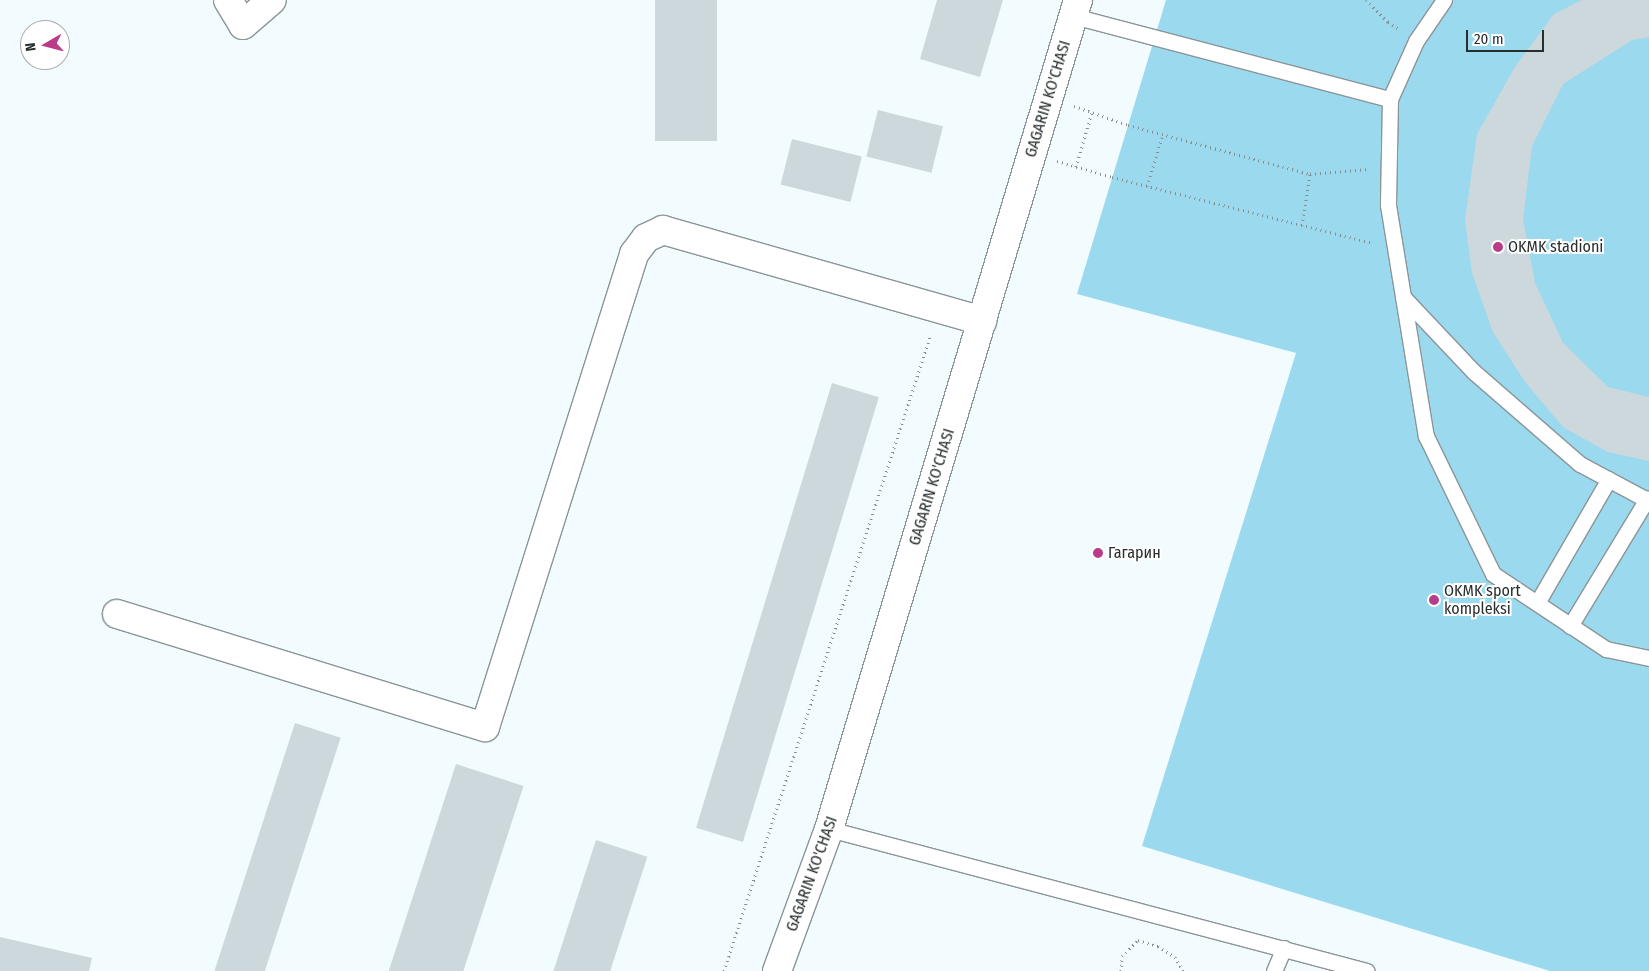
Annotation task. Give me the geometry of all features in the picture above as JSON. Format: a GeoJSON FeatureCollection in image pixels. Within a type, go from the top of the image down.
{"type":"FeatureCollection","features":[{"type":"Feature","properties":{"kind":"street"},"geometry":{"type":"LineString","coordinates":[[228,0],[243,25],[272,0]]}},
{"type":"Feature","properties":{"kind":"street","name":"GAGARIN KO'CHASI"},"geometry":{"type":"LineString","coordinates":[[777,971],[829,829],[1075,8]]}},
{"type":"Feature","properties":{"kind":"street"},"geometry":{"type":"LineString","coordinates":[[117,614],[485,726],[634,254],[646,238],[663,230],[982,322]]}},
{"type":"Feature","properties":{"kind":"lane"},"geometry":{"type":"LineString","coordinates":[[1444,0],[1416,41],[1390,100],[1388,205],[1426,436],[1492,574],[1606,649],[1649,658]]}},
{"type":"Feature","properties":{"kind":"lane"},"geometry":{"type":"LineString","coordinates":[[1075,8],[1390,100]]}},
{"type":"Feature","properties":{"kind":"lane"},"geometry":{"type":"LineString","coordinates":[[1403,296],[1474,372],[1580,464],[1648,500],[1570,626]]}},
{"type":"Feature","properties":{"kind":"lane"},"geometry":{"type":"LineString","coordinates":[[1537,603],[1609,479]]}},
{"type":"Feature","properties":{"kind":"lane"},"geometry":{"type":"LineString","coordinates":[[829,829],[1367,971]]}},
{"type":"Feature","properties":{"kind":"lane"},"geometry":{"type":"LineString","coordinates":[[1274,971],[1284,948]]}},
{"type":"Feature","properties":{"kind":"path"},"geometry":{"type":"LineString","coordinates":[[1366,0],[1388,22],[1416,41]]}},
{"type":"Feature","properties":{"kind":"path"},"geometry":{"type":"LineString","coordinates":[[1049,98],[1163,134],[1310,174],[1389,168]]}},
{"type":"Feature","properties":{"kind":"path"},"geometry":{"type":"LineString","coordinates":[[1076,167],[1092,112]]}},
{"type":"Feature","properties":{"kind":"path"},"geometry":{"type":"LineString","coordinates":[[1147,186],[1163,134]]}},
{"type":"Feature","properties":{"kind":"path"},"geometry":{"type":"LineString","coordinates":[[1032,154],[1147,186],[1395,248]]}},
{"type":"Feature","properties":{"kind":"path"},"geometry":{"type":"LineString","coordinates":[[1302,224],[1310,174]]}},
{"type":"Feature","properties":{"kind":"path"},"geometry":{"type":"LineString","coordinates":[[724,971],[932,334]]}},
{"type":"Feature","properties":{"kind":"path"},"geometry":{"type":"LineString","coordinates":[[1121,971],[1122,956],[1138,940],[1158,946],[1175,957],[1183,971]]}},
{"type":"Feature","properties":{"kind":"shaded area","name":"OKMK sport kompleksi"},"geometry":{"type":"Polygon","coordinates":[[[1166,0],[1649,0],[1649,971],[1550,971],[1142,846],[1296,353],[1077,294],[1166,0]]]}},
{"type":"Feature","properties":{"kind":"building"},"geometry":{"type":"Polygon","coordinates":[[[655,0],[717,0],[717,141],[655,141],[655,0]]]}},
{"type":"Feature","properties":{"kind":"building"},"geometry":{"type":"Polygon","coordinates":[[[937,0],[1003,0],[980,77],[920,59],[937,0]]]}},
{"type":"Feature","properties":{"kind":"building","name":"OKMK stadioni"},"geometry":{"type":"Polygon","coordinates":[[[1582,0],[1649,0],[1649,37],[1632,40],[1563,84],[1532,146],[1523,219],[1535,283],[1563,343],[1608,387],[1649,397],[1649,461],[1608,452],[1563,427],[1525,382],[1493,332],[1472,273],[1465,221],[1477,134],[1515,67],[1554,14],[1582,0]]]}},
{"type":"Feature","properties":{"kind":"building"},"geometry":{"type":"Polygon","coordinates":[[[878,110],[943,126],[931,173],[866,157],[878,110]]]}},
{"type":"Feature","properties":{"kind":"building"},"geometry":{"type":"Polygon","coordinates":[[[792,139],[862,156],[850,202],[781,185],[792,139]]]}},
{"type":"Feature","properties":{"kind":"building"},"geometry":{"type":"Polygon","coordinates":[[[832,383],[879,397],[743,842],[696,828],[832,383]]]}},
{"type":"Feature","properties":{"kind":"building"},"geometry":{"type":"Polygon","coordinates":[[[295,723],[341,738],[265,971],[214,971],[295,723]]]}},
{"type":"Feature","properties":{"kind":"building"},"geometry":{"type":"Polygon","coordinates":[[[456,764],[524,786],[463,971],[389,971],[456,764]]]}},
{"type":"Feature","properties":{"kind":"building"},"geometry":{"type":"Polygon","coordinates":[[[596,840],[647,857],[610,971],[553,971],[596,840]]]}},
{"type":"Feature","properties":{"kind":"building"},"geometry":{"type":"Polygon","coordinates":[[[0,937],[92,958],[89,971],[0,971],[0,937]]]}},
{"type":"Feature","properties":{"kind":"place","name":"OKMK stadioni"},"geometry":{"type":"Point","coordinates":[1498,247]}},
{"type":"Feature","properties":{"kind":"place","name":"Гагарин"},"geometry":{"type":"Point","coordinates":[1098,553]}},
{"type":"Feature","properties":{"kind":"place","name":"OKMK sport kompleksi"},"geometry":{"type":"Point","coordinates":[1434,600]}}]}
